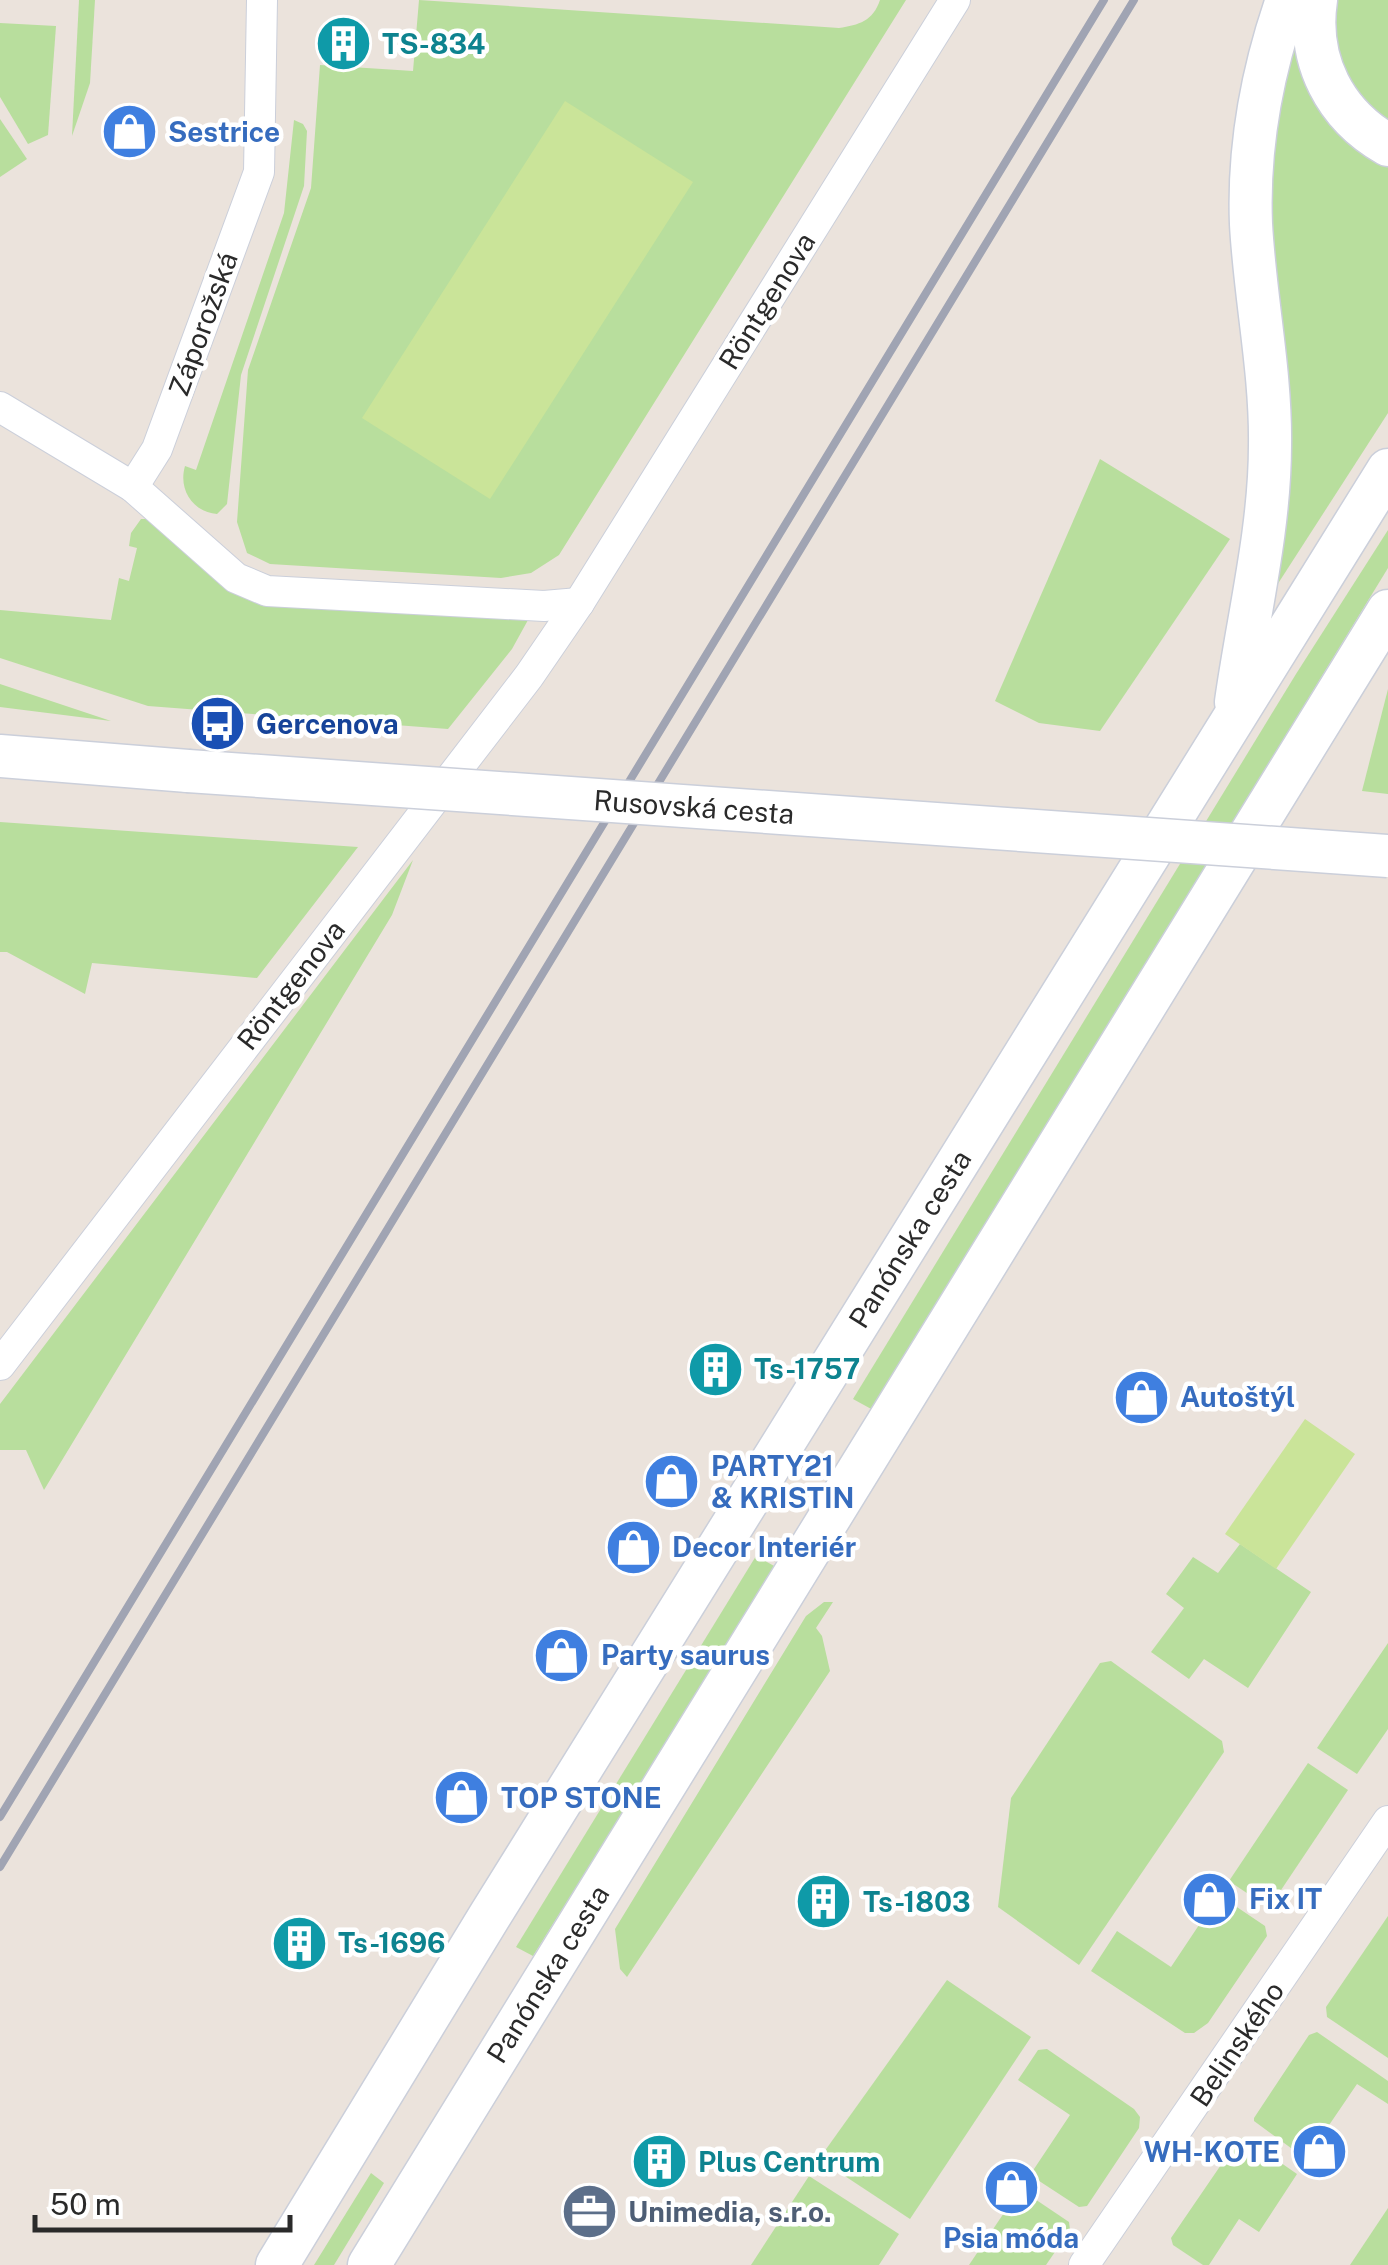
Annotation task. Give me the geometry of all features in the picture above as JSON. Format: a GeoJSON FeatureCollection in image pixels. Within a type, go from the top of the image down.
{"type":"FeatureCollection","features":[{"type":"Feature","properties":{"kind":"main road"},"geometry":{"type":"LineString","coordinates":[[1233,720],[1262,540],[1270,456],[1269,408],[1251,229],[1253,151],[1268,59],[1288,0]]}},
{"type":"Feature","properties":{"kind":"main road"},"geometry":{"type":"LineString","coordinates":[[1316,0],[1314,42],[1328,84],[1355,121],[1388,145]]}},
{"type":"Feature","properties":{"kind":"main road","name":"Panónska cesta"},"geometry":{"type":"LineString","coordinates":[[276,2265],[1388,470]]}},
{"type":"Feature","properties":{"kind":"main road","name":"Panónska cesta"},"geometry":{"type":"LineString","coordinates":[[369,2265],[1388,611]]}},
{"type":"Feature","properties":{"kind":"main road","name":"Rusovská cesta"},"geometry":{"type":"LineString","coordinates":[[0,756],[1388,856]]}},
{"type":"Feature","properties":{"kind":"street","name":"Záporožská"},"geometry":{"type":"LineString","coordinates":[[133,487],[158,449],[258,172],[262,0]]}},
{"type":"Feature","properties":{"kind":"street","name":"Röntgenova"},"geometry":{"type":"LineString","coordinates":[[0,1365],[529,676],[579,603],[954,0]]}},
{"type":"Feature","properties":{"kind":"street"},"geometry":{"type":"LineString","coordinates":[[0,407],[133,487],[236,578],[267,591],[544,606],[579,603]]}},
{"type":"Feature","properties":{"kind":"street","name":"Belinského"},"geometry":{"type":"LineString","coordinates":[[1084,2265],[1388,1820]]}},
{"type":"Feature","properties":{"kind":"green space"},"geometry":{"type":"Polygon","coordinates":[[[79,0],[95,0],[90,83],[72,136],[79,0]]]}},
{"type":"Feature","properties":{"kind":"green space"},"geometry":{"type":"Polygon","coordinates":[[[419,0],[839,28],[864,21],[880,0],[906,0],[559,555],[531,573],[501,578],[270,564],[247,553],[237,522],[248,370],[311,188],[320,65],[413,71],[419,0]]]}},
{"type":"Feature","properties":{"kind":"green space"},"geometry":{"type":"Polygon","coordinates":[[[1309,0],[1388,0],[1388,413],[1261,610],[1266,194],[1288,39],[1309,0]]]}},
{"type":"Feature","properties":{"kind":"green space"},"geometry":{"type":"Polygon","coordinates":[[[0,23],[56,26],[48,135],[28,144],[0,97],[0,23]]]}},
{"type":"Feature","properties":{"kind":"green space"},"geometry":{"type":"Polygon","coordinates":[[[565,101],[693,182],[490,499],[362,418],[565,101]]]}},
{"type":"Feature","properties":{"kind":"green space"},"geometry":{"type":"Polygon","coordinates":[[[0,119],[27,159],[0,177],[0,119]]]}},
{"type":"Feature","properties":{"kind":"green space"},"geometry":{"type":"Polygon","coordinates":[[[294,120],[307,131],[304,186],[241,375],[227,504],[217,514],[194,504],[183,475],[185,466],[196,470],[284,213],[294,120]]]}},
{"type":"Feature","properties":{"kind":"green space"},"geometry":{"type":"Polygon","coordinates":[[[1100,459],[1230,539],[1100,731],[1039,723],[995,701],[1100,459]]]}},
{"type":"Feature","properties":{"kind":"green space"},"geometry":{"type":"Polygon","coordinates":[[[141,519],[150,519],[242,594],[528,620],[512,649],[448,729],[148,706],[0,658],[0,610],[111,620],[119,578],[129,581],[137,548],[129,546],[131,533],[141,519]]]}},
{"type":"Feature","properties":{"kind":"green space"},"geometry":{"type":"Polygon","coordinates":[[[1388,530],[1388,568],[873,1410],[853,1399],[1296,674],[1388,530]]]}},
{"type":"Feature","properties":{"kind":"green space"},"geometry":{"type":"Polygon","coordinates":[[[0,684],[111,721],[0,707],[0,684]]]}},
{"type":"Feature","properties":{"kind":"green space"},"geometry":{"type":"Polygon","coordinates":[[[1388,689],[1388,794],[1362,791],[1388,689]]]}},
{"type":"Feature","properties":{"kind":"green space"},"geometry":{"type":"Polygon","coordinates":[[[0,822],[358,847],[257,978],[92,963],[85,994],[7,952],[0,952],[0,822]]]}},
{"type":"Feature","properties":{"kind":"green space"},"geometry":{"type":"Polygon","coordinates":[[[413,860],[392,915],[44,1490],[26,1450],[0,1450],[0,1404],[413,860]]]}},
{"type":"Feature","properties":{"kind":"green space"},"geometry":{"type":"Polygon","coordinates":[[[1305,1419],[1355,1454],[1276,1569],[1225,1534],[1305,1419]]]}},
{"type":"Feature","properties":{"kind":"green space"},"geometry":{"type":"Polygon","coordinates":[[[1240,1544],[1311,1592],[1248,1688],[1204,1659],[1189,1679],[1151,1652],[1184,1608],[1166,1594],[1193,1557],[1218,1573],[1240,1544]]]}},
{"type":"Feature","properties":{"kind":"green space"},"geometry":{"type":"Polygon","coordinates":[[[756,1556],[776,1567],[533,1956],[516,1947],[756,1556]]]}},
{"type":"Feature","properties":{"kind":"green space"},"geometry":{"type":"Polygon","coordinates":[[[824,1602],[833,1602],[816,1628],[822,1636],[830,1671],[627,1977],[620,1969],[615,1929],[806,1616],[824,1602]]]}},
{"type":"Feature","properties":{"kind":"green space"},"geometry":{"type":"Polygon","coordinates":[[[1388,1643],[1388,1729],[1357,1774],[1317,1748],[1388,1643]]]}},
{"type":"Feature","properties":{"kind":"green space"},"geometry":{"type":"Polygon","coordinates":[[[1111,1661],[1222,1741],[1224,1752],[1079,1965],[998,1907],[1011,1798],[1100,1663],[1111,1661]]]}},
{"type":"Feature","properties":{"kind":"green space"},"geometry":{"type":"Polygon","coordinates":[[[1308,1763],[1348,1790],[1269,1908],[1229,1881],[1308,1763]]]}},
{"type":"Feature","properties":{"kind":"green space"},"geometry":{"type":"Polygon","coordinates":[[[1219,1895],[1265,1926],[1267,1936],[1208,2023],[1194,2033],[1185,2033],[1091,1971],[1117,1931],[1171,1967],[1219,1895]]]}},
{"type":"Feature","properties":{"kind":"green space"},"geometry":{"type":"Polygon","coordinates":[[[1388,1916],[1388,2058],[1327,2017],[1326,2007],[1388,1916]]]}},
{"type":"Feature","properties":{"kind":"green space"},"geometry":{"type":"Polygon","coordinates":[[[947,1980],[1031,2037],[910,2219],[819,2159],[947,1980]]]}},
{"type":"Feature","properties":{"kind":"green space"},"geometry":{"type":"Polygon","coordinates":[[[1317,2032],[1388,2081],[1388,2104],[1357,2084],[1306,2159],[1254,2118],[1309,2035],[1317,2032]]]}},
{"type":"Feature","properties":{"kind":"green space"},"geometry":{"type":"Polygon","coordinates":[[[1047,2049],[1140,2117],[1139,2128],[1087,2206],[1079,2207],[1030,2175],[1070,2115],[1018,2080],[1038,2050],[1047,2049]]]}},
{"type":"Feature","properties":{"kind":"green space"},"geometry":{"type":"Polygon","coordinates":[[[1244,2137],[1297,2174],[1259,2232],[1239,2219],[1209,2265],[1203,2265],[1173,2245],[1171,2238],[1238,2140],[1244,2137]]]}},
{"type":"Feature","properties":{"kind":"green space"},"geometry":{"type":"Polygon","coordinates":[[[371,2173],[384,2183],[334,2265],[314,2265],[371,2173]]]}},
{"type":"Feature","properties":{"kind":"green space"},"geometry":{"type":"Polygon","coordinates":[[[809,2176],[899,2234],[879,2265],[751,2265],[809,2176]]]}},
{"type":"Feature","properties":{"kind":"green space"},"geometry":{"type":"Polygon","coordinates":[[[1020,2189],[1069,2222],[1070,2230],[1046,2265],[969,2265],[1020,2189]]]}},
{"type":"Feature","properties":{"kind":"green space"},"geometry":{"type":"Polygon","coordinates":[[[1388,2208],[1388,2265],[1350,2265],[1388,2208]]]}},
{"type":"Feature","properties":{"kind":"railway"},"geometry":{"type":"LineString","coordinates":[[0,1817],[1104,0]]}},
{"type":"Feature","properties":{"kind":"railway"},"geometry":{"type":"LineString","coordinates":[[0,1867],[1134,0]]}},
{"type":"Feature","properties":{"kind":"place","name":"TS-834"},"geometry":{"type":"Point","coordinates":[343,44]}},
{"type":"Feature","properties":{"kind":"place","name":"Sestrice"},"geometry":{"type":"Point","coordinates":[129,132]}},
{"type":"Feature","properties":{"kind":"place","name":"Gercenova"},"geometry":{"type":"Point","coordinates":[217,724]}},
{"type":"Feature","properties":{"kind":"place","name":"Ts-1757"},"geometry":{"type":"Point","coordinates":[715,1369]}},
{"type":"Feature","properties":{"kind":"place","name":"Autoštýl"},"geometry":{"type":"Point","coordinates":[1141,1397]}},
{"type":"Feature","properties":{"kind":"place","name":"PARTY21 & KRISTIN"},"geometry":{"type":"Point","coordinates":[672,1482]}},
{"type":"Feature","properties":{"kind":"place","name":"Decor Interiér"},"geometry":{"type":"Point","coordinates":[633,1547]}},
{"type":"Feature","properties":{"kind":"place","name":"Party saurus"},"geometry":{"type":"Point","coordinates":[562,1655]}},
{"type":"Feature","properties":{"kind":"place","name":"TOP STONE"},"geometry":{"type":"Point","coordinates":[462,1798]}},
{"type":"Feature","properties":{"kind":"place","name":"Fix IT"},"geometry":{"type":"Point","coordinates":[1210,1899]}},
{"type":"Feature","properties":{"kind":"place","name":"Ts-1803"},"geometry":{"type":"Point","coordinates":[824,1902]}},
{"type":"Feature","properties":{"kind":"place","name":"Ts-1696"},"geometry":{"type":"Point","coordinates":[299,1943]}},
{"type":"Feature","properties":{"kind":"place","name":"WH-KOTE"},"geometry":{"type":"Point","coordinates":[1319,2152]}},
{"type":"Feature","properties":{"kind":"place","name":"Plus Centrum"},"geometry":{"type":"Point","coordinates":[659,2162]}},
{"type":"Feature","properties":{"kind":"place","name":"Psia móda"},"geometry":{"type":"Point","coordinates":[1011,2187]}},
{"type":"Feature","properties":{"kind":"place","name":"Unimedia, s.r.o."},"geometry":{"type":"Point","coordinates":[589,2212]}}]}
